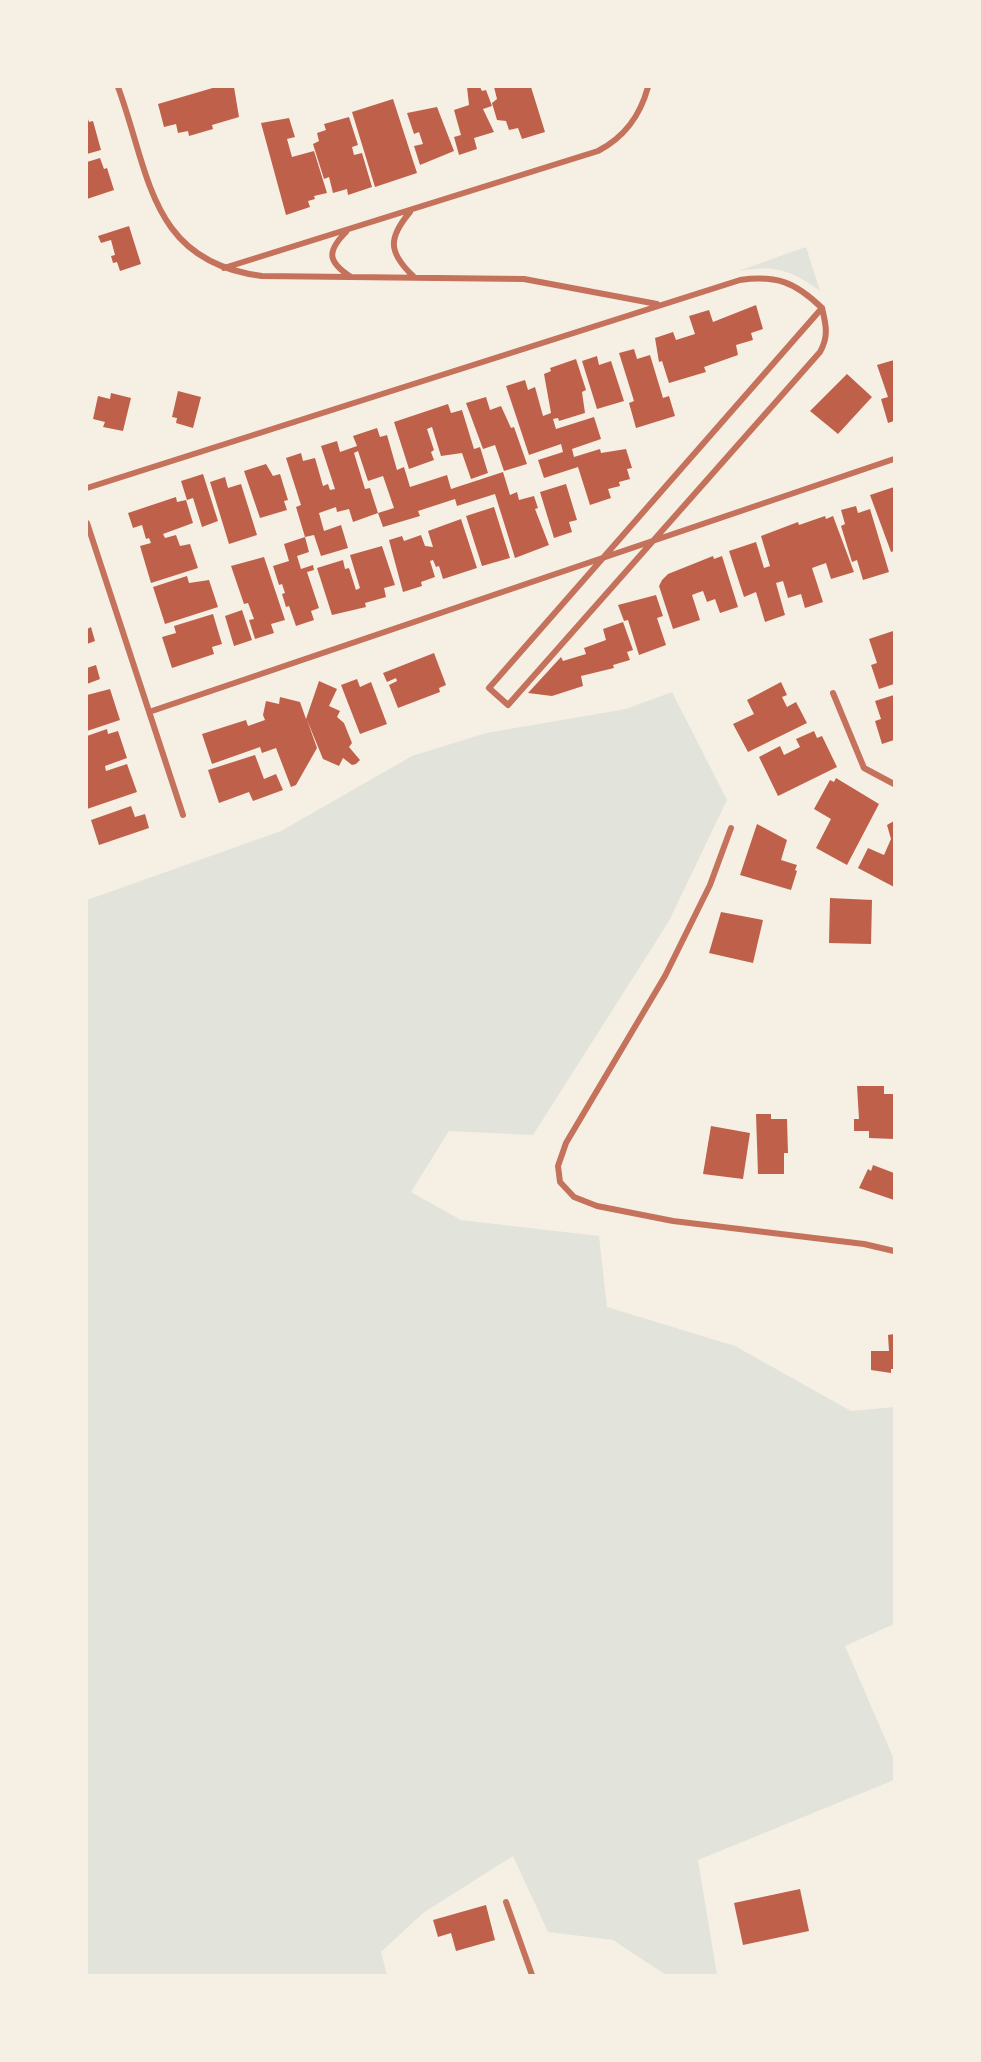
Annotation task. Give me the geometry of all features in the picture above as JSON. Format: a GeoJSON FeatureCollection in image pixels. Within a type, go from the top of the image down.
{"type":"FeatureCollection","features":[{"type":"Feature","properties":{"kind":"street"},"geometry":{"type":"LineString","coordinates":[[120,87],[149,186],[163,217],[193,251],[224,268],[262,276],[524,279],[658,304]]}},
{"type":"Feature","properties":{"kind":"street"},"geometry":{"type":"LineString","coordinates":[[224,268],[598,152],[623,134],[643,105],[648,87]]}},
{"type":"Feature","properties":{"kind":"street"},"geometry":{"type":"LineString","coordinates":[[412,210],[397,227],[393,238],[394,253],[399,263],[413,277]]}},
{"type":"Feature","properties":{"kind":"street"},"geometry":{"type":"LineString","coordinates":[[348,230],[336,243],[332,259],[336,267],[351,277]]}},
{"type":"Feature","properties":{"kind":"street"},"geometry":{"type":"LineString","coordinates":[[87,488],[658,304],[740,280],[765,278],[787,282],[801,290],[822,308],[827,328],[826,342],[820,352],[508,705],[489,688],[822,308]]}},
{"type":"Feature","properties":{"kind":"street"},"geometry":{"type":"LineString","coordinates":[[149,712],[894,459]]}},
{"type":"Feature","properties":{"kind":"street"},"geometry":{"type":"LineString","coordinates":[[87,523],[183,815]]}},
{"type":"Feature","properties":{"kind":"street"},"geometry":{"type":"LineString","coordinates":[[833,693],[864,768],[894,784]]}},
{"type":"Feature","properties":{"kind":"street"},"geometry":{"type":"LineString","coordinates":[[731,828],[710,885],[675,957],[566,1143],[558,1166],[560,1182],[574,1197],[622,1212],[705,1226],[864,1244],[894,1251]]}},
{"type":"Feature","properties":{"kind":"street"},"geometry":{"type":"LineString","coordinates":[[506,1902],[532,1975]]}},
{"type":"Feature","properties":{"kind":"shaded area"},"geometry":{"type":"Polygon","coordinates":[[[806,247],[820,291],[800,278],[781,270],[762,268],[738,271],[806,247]]]}},
{"type":"Feature","properties":{"kind":"shaded area"},"geometry":{"type":"Polygon","coordinates":[[[672,692],[727,800],[669,921],[533,1135],[449,1131],[411,1192],[461,1220],[599,1236],[607,1307],[735,1346],[851,1411],[894,1407],[894,1624],[845,1646],[894,1759],[894,1780],[698,1860],[717,1975],[666,1975],[613,1940],[548,1932],[513,1856],[423,1913],[381,1952],[387,1975],[87,1975],[87,900],[281,831],[412,756],[486,733],[626,709],[672,692]]]}},
{"type":"Feature","properties":{"kind":"building"},"geometry":{"type":"Polygon","coordinates":[[[216,87],[234,87],[239,117],[212,125],[213,129],[189,136],[188,131],[178,133],[176,124],[164,127],[158,104],[216,87]]]}},
{"type":"Feature","properties":{"kind":"building"},"geometry":{"type":"Polygon","coordinates":[[[467,87],[480,87],[482,91],[486,90],[492,106],[483,109],[494,132],[474,138],[477,149],[459,155],[454,137],[461,135],[454,110],[469,105],[467,87]]]}},
{"type":"Feature","properties":{"kind":"building"},"geometry":{"type":"Polygon","coordinates":[[[494,87],[531,87],[545,132],[522,139],[518,128],[509,130],[506,121],[497,120],[492,103],[497,99],[494,87]]]}},
{"type":"Feature","properties":{"kind":"building"},"geometry":{"type":"Polygon","coordinates":[[[393,99],[417,173],[375,187],[352,112],[393,99]]]}},
{"type":"Feature","properties":{"kind":"building"},"geometry":{"type":"Polygon","coordinates":[[[437,107],[454,151],[420,165],[414,146],[423,144],[419,132],[414,134],[407,113],[437,107]]]}},
{"type":"Feature","properties":{"kind":"building"},"geometry":{"type":"Polygon","coordinates":[[[87,116],[89,122],[93,121],[101,150],[87,154],[87,116]]]}},
{"type":"Feature","properties":{"kind":"building"},"geometry":{"type":"Polygon","coordinates":[[[349,117],[358,145],[352,147],[354,155],[362,153],[372,187],[348,195],[347,189],[333,193],[329,177],[324,179],[313,144],[319,141],[317,133],[326,130],[324,124],[349,117]]]}},
{"type":"Feature","properties":{"kind":"building"},"geometry":{"type":"Polygon","coordinates":[[[289,118],[295,137],[287,139],[292,157],[314,151],[327,193],[314,196],[315,199],[308,201],[310,207],[286,215],[261,123],[289,118]]]}},
{"type":"Feature","properties":{"kind":"building"},"geometry":{"type":"Polygon","coordinates":[[[100,158],[104,169],[107,168],[114,190],[87,199],[87,162],[100,158]]]}},
{"type":"Feature","properties":{"kind":"building"},"geometry":{"type":"Polygon","coordinates":[[[129,226],[141,264],[120,271],[117,262],[113,263],[111,256],[115,255],[111,240],[101,243],[98,236],[129,226]]]}},
{"type":"Feature","properties":{"kind":"building"},"geometry":{"type":"Polygon","coordinates":[[[756,305],[763,329],[751,333],[753,340],[736,345],[738,355],[704,367],[706,372],[669,383],[662,361],[659,362],[655,338],[673,332],[676,340],[695,334],[689,316],[709,310],[713,322],[756,305]]]}},
{"type":"Feature","properties":{"kind":"building"},"geometry":{"type":"Polygon","coordinates":[[[634,349],[637,359],[650,355],[663,398],[669,396],[675,416],[636,428],[629,403],[634,401],[619,353],[634,349]]]}},
{"type":"Feature","properties":{"kind":"building"},"geometry":{"type":"Polygon","coordinates":[[[597,356],[599,365],[611,361],[624,401],[597,409],[582,361],[597,356]]]}},
{"type":"Feature","properties":{"kind":"building"},"geometry":{"type":"Polygon","coordinates":[[[576,359],[586,390],[582,392],[585,413],[559,421],[558,418],[553,419],[556,429],[594,417],[601,439],[572,449],[574,457],[600,449],[601,453],[626,449],[632,468],[627,469],[630,479],[619,482],[620,486],[608,489],[611,498],[590,505],[578,467],[544,478],[538,460],[563,452],[561,444],[529,455],[506,386],[525,380],[528,390],[535,387],[543,416],[551,413],[544,374],[551,371],[550,368],[576,359]]]}},
{"type":"Feature","properties":{"kind":"building"},"geometry":{"type":"Polygon","coordinates":[[[894,360],[894,421],[888,423],[881,399],[888,397],[877,365],[894,360]]]}},
{"type":"Feature","properties":{"kind":"building"},"geometry":{"type":"Polygon","coordinates":[[[847,374],[872,397],[838,434],[810,411],[847,374]]]}},
{"type":"Feature","properties":{"kind":"building"},"geometry":{"type":"Polygon","coordinates":[[[178,391],[201,397],[193,428],[176,423],[177,418],[172,417],[178,391]]]}},
{"type":"Feature","properties":{"kind":"building"},"geometry":{"type":"Polygon","coordinates":[[[111,393],[131,398],[123,431],[103,427],[105,422],[93,419],[98,396],[110,399],[111,393]]]}},
{"type":"Feature","properties":{"kind":"building"},"geometry":{"type":"Polygon","coordinates":[[[486,397],[490,410],[501,406],[511,428],[514,427],[527,464],[504,471],[495,445],[483,449],[466,403],[486,397]]]}},
{"type":"Feature","properties":{"kind":"building"},"geometry":{"type":"Polygon","coordinates":[[[448,404],[451,413],[462,410],[474,449],[480,447],[488,473],[471,479],[462,453],[441,456],[432,427],[427,429],[434,450],[431,452],[434,460],[409,469],[394,422],[448,404]]]}},
{"type":"Feature","properties":{"kind":"building"},"geometry":{"type":"Polygon","coordinates":[[[377,428],[380,437],[387,435],[397,470],[404,467],[410,487],[447,475],[451,489],[503,472],[510,495],[517,492],[519,500],[534,496],[538,508],[535,509],[549,545],[515,558],[495,494],[457,506],[455,499],[418,511],[420,516],[383,527],[378,513],[353,522],[349,509],[337,512],[336,507],[319,513],[324,531],[341,525],[348,548],[321,556],[314,535],[305,537],[296,507],[301,505],[286,458],[301,453],[303,461],[315,458],[323,486],[328,484],[330,490],[335,489],[321,446],[337,441],[340,452],[357,446],[353,436],[377,428]],[[358,451],[354,453],[365,489],[370,488],[378,513],[394,508],[383,476],[368,481],[358,451]]]}},
{"type":"Feature","properties":{"kind":"building"},"geometry":{"type":"Polygon","coordinates":[[[266,464],[273,476],[280,474],[288,500],[284,501],[287,510],[260,518],[244,471],[266,464]]]}},
{"type":"Feature","properties":{"kind":"building"},"geometry":{"type":"Polygon","coordinates":[[[203,474],[218,521],[202,527],[193,498],[187,500],[181,481],[203,474]]]}},
{"type":"Feature","properties":{"kind":"building"},"geometry":{"type":"Polygon","coordinates":[[[225,477],[228,488],[241,484],[257,535],[229,544],[210,482],[225,477]]]}},
{"type":"Feature","properties":{"kind":"building"},"geometry":{"type":"Polygon","coordinates":[[[566,484],[577,520],[569,522],[572,532],[554,538],[540,492],[566,484]]]}},
{"type":"Feature","properties":{"kind":"building"},"geometry":{"type":"Polygon","coordinates":[[[894,487],[894,551],[891,552],[870,495],[894,487]]]}},
{"type":"Feature","properties":{"kind":"building"},"geometry":{"type":"Polygon","coordinates":[[[176,497],[177,502],[186,500],[193,523],[163,534],[165,538],[176,535],[180,546],[190,544],[198,568],[151,583],[140,546],[151,543],[149,538],[146,539],[142,525],[133,528],[128,513],[176,497]]]}},
{"type":"Feature","properties":{"kind":"building"},"geometry":{"type":"Polygon","coordinates":[[[856,506],[858,513],[870,509],[889,572],[863,580],[857,560],[852,562],[841,526],[845,524],[841,510],[856,506]]]}},
{"type":"Feature","properties":{"kind":"building"},"geometry":{"type":"Polygon","coordinates":[[[494,507],[510,558],[482,566],[466,516],[494,507]]]}},
{"type":"Feature","properties":{"kind":"building"},"geometry":{"type":"Polygon","coordinates":[[[825,516],[826,519],[833,516],[854,572],[831,579],[826,563],[812,568],[823,602],[805,608],[801,594],[788,598],[783,581],[776,583],[785,615],[765,622],[756,592],[744,597],[729,551],[756,542],[764,568],[770,566],[761,536],[798,522],[799,525],[825,516]]]}},
{"type":"Feature","properties":{"kind":"building"},"geometry":{"type":"Polygon","coordinates":[[[461,519],[477,568],[443,579],[439,566],[436,567],[433,560],[430,561],[435,577],[421,582],[422,586],[403,592],[389,540],[402,536],[404,541],[421,535],[425,546],[433,547],[428,531],[461,519]]]}},
{"type":"Feature","properties":{"kind":"building"},"geometry":{"type":"Polygon","coordinates":[[[305,537],[309,552],[297,556],[301,569],[313,565],[314,570],[307,572],[319,608],[311,611],[314,620],[296,626],[289,606],[286,607],[282,594],[285,593],[282,584],[279,585],[273,566],[289,561],[284,544],[305,537]]]}},
{"type":"Feature","properties":{"kind":"building"},"geometry":{"type":"Polygon","coordinates":[[[382,546],[395,585],[384,588],[386,597],[365,603],[366,607],[332,615],[317,568],[343,560],[345,569],[349,568],[356,590],[360,588],[350,555],[382,546]]]}},
{"type":"Feature","properties":{"kind":"building"},"geometry":{"type":"Polygon","coordinates":[[[713,556],[714,559],[722,556],[738,607],[720,613],[715,599],[707,602],[703,591],[697,593],[692,595],[700,620],[673,629],[659,586],[662,580],[668,574],[713,556]]]}},
{"type":"Feature","properties":{"kind":"building"},"geometry":{"type":"Polygon","coordinates":[[[264,557],[285,620],[271,624],[274,633],[255,639],[249,620],[254,619],[248,603],[244,604],[231,566],[264,557]]]}},
{"type":"Feature","properties":{"kind":"building"},"geometry":{"type":"Polygon","coordinates":[[[187,576],[189,583],[209,580],[218,607],[165,624],[153,587],[187,576]]]}},
{"type":"Feature","properties":{"kind":"building"},"geometry":{"type":"Polygon","coordinates":[[[656,595],[663,616],[657,618],[666,645],[639,655],[628,620],[624,621],[618,605],[656,595]]]}},
{"type":"Feature","properties":{"kind":"building"},"geometry":{"type":"Polygon","coordinates":[[[242,610],[252,640],[234,646],[225,616],[242,610]]]}},
{"type":"Feature","properties":{"kind":"building"},"geometry":{"type":"Polygon","coordinates":[[[213,614],[222,644],[212,647],[214,654],[172,668],[162,637],[176,633],[174,626],[213,614]]]}},
{"type":"Feature","properties":{"kind":"building"},"geometry":{"type":"Polygon","coordinates":[[[623,622],[633,650],[627,652],[630,660],[613,665],[614,668],[581,676],[583,686],[552,696],[528,693],[561,657],[563,661],[586,654],[584,648],[606,640],[603,629],[623,622]]]}},
{"type":"Feature","properties":{"kind":"building"},"geometry":{"type":"Polygon","coordinates":[[[91,627],[95,641],[87,644],[87,629],[91,627]]]}},
{"type":"Feature","properties":{"kind":"building"},"geometry":{"type":"Polygon","coordinates":[[[893,631],[894,684],[879,689],[871,665],[877,663],[869,639],[893,631]]]}},
{"type":"Feature","properties":{"kind":"building"},"geometry":{"type":"Polygon","coordinates":[[[434,653],[446,685],[439,688],[440,692],[398,708],[389,685],[397,681],[396,678],[387,682],[383,673],[434,653]]]}},
{"type":"Feature","properties":{"kind":"building"},"geometry":{"type":"Polygon","coordinates":[[[96,665],[100,679],[87,684],[87,668],[96,665]]]}},
{"type":"Feature","properties":{"kind":"building"},"geometry":{"type":"Polygon","coordinates":[[[357,679],[360,687],[371,682],[387,724],[360,734],[341,685],[357,679]]]}},
{"type":"Feature","properties":{"kind":"building"},"geometry":{"type":"Polygon","coordinates":[[[319,681],[337,689],[329,706],[340,711],[337,717],[344,723],[352,743],[349,747],[360,760],[356,764],[352,765],[343,758],[339,766],[323,759],[307,720],[317,748],[296,785],[291,787],[276,748],[262,753],[260,747],[212,764],[202,734],[246,720],[248,726],[265,720],[263,715],[266,701],[279,704],[280,697],[300,702],[306,719],[319,681]]]}},
{"type":"Feature","properties":{"kind":"building"},"geometry":{"type":"Polygon","coordinates":[[[781,682],[787,695],[782,697],[787,707],[796,702],[807,723],[748,752],[733,724],[754,714],[747,700],[781,682]]]}},
{"type":"Feature","properties":{"kind":"building"},"geometry":{"type":"Polygon","coordinates":[[[110,689],[120,720],[87,731],[87,695],[110,689]]]}},
{"type":"Feature","properties":{"kind":"building"},"geometry":{"type":"Polygon","coordinates":[[[894,695],[894,740],[882,744],[875,721],[881,719],[875,701],[894,695]]]}},
{"type":"Feature","properties":{"kind":"building"},"geometry":{"type":"Polygon","coordinates":[[[107,729],[108,734],[118,731],[127,758],[105,766],[106,771],[127,764],[137,792],[87,809],[87,736],[107,729]]]}},
{"type":"Feature","properties":{"kind":"building"},"geometry":{"type":"Polygon","coordinates":[[[814,731],[817,738],[822,736],[837,767],[778,796],[759,757],[780,746],[784,755],[800,747],[796,739],[814,731]]]}},
{"type":"Feature","properties":{"kind":"building"},"geometry":{"type":"Polygon","coordinates":[[[255,755],[264,779],[276,774],[283,790],[253,801],[249,792],[219,803],[208,770],[255,755]]]}},
{"type":"Feature","properties":{"kind":"building"},"geometry":{"type":"Polygon","coordinates":[[[836,778],[879,804],[847,865],[816,848],[831,819],[814,809],[830,780],[834,782],[836,778]]]}},
{"type":"Feature","properties":{"kind":"building"},"geometry":{"type":"Polygon","coordinates":[[[131,806],[135,817],[145,814],[149,828],[99,845],[91,820],[131,806]]]}},
{"type":"Feature","properties":{"kind":"building"},"geometry":{"type":"Polygon","coordinates":[[[894,821],[894,887],[858,868],[868,848],[884,855],[891,839],[887,825],[894,821]]]}},
{"type":"Feature","properties":{"kind":"building"},"geometry":{"type":"Polygon","coordinates":[[[757,824],[787,840],[781,860],[797,865],[791,890],[740,875],[757,824]]]}},
{"type":"Feature","properties":{"kind":"building"},"geometry":{"type":"Polygon","coordinates":[[[830,898],[872,900],[871,944],[829,943],[830,898]]]}},
{"type":"Feature","properties":{"kind":"building"},"geometry":{"type":"Polygon","coordinates":[[[721,912],[763,920],[753,963],[709,953],[721,912]]]}},
{"type":"Feature","properties":{"kind":"building"},"geometry":{"type":"Polygon","coordinates":[[[857,1086],[884,1086],[884,1094],[893,1094],[894,1139],[869,1138],[869,1131],[854,1131],[854,1119],[859,1119],[857,1086]]]}},
{"type":"Feature","properties":{"kind":"building"},"geometry":{"type":"Polygon","coordinates":[[[756,1114],[771,1114],[771,1119],[787,1119],[788,1153],[784,1153],[784,1174],[758,1174],[756,1114]]]}},
{"type":"Feature","properties":{"kind":"building"},"geometry":{"type":"Polygon","coordinates":[[[711,1126],[750,1133],[743,1179],[703,1174],[711,1126]]]}},
{"type":"Feature","properties":{"kind":"building"},"geometry":{"type":"Polygon","coordinates":[[[873,1165],[894,1173],[894,1200],[859,1188],[868,1169],[871,1171],[873,1165]]]}},
{"type":"Feature","properties":{"kind":"building"},"geometry":{"type":"Polygon","coordinates":[[[894,1334],[894,1369],[891,1369],[891,1373],[871,1370],[871,1351],[889,1351],[888,1335],[894,1334]]]}},
{"type":"Feature","properties":{"kind":"building"},"geometry":{"type":"Polygon","coordinates":[[[800,1889],[809,1931],[743,1945],[734,1903],[800,1889]]]}},
{"type":"Feature","properties":{"kind":"building"},"geometry":{"type":"Polygon","coordinates":[[[486,1905],[495,1940],[456,1951],[451,1933],[438,1937],[433,1920],[486,1905]]]}}]}
